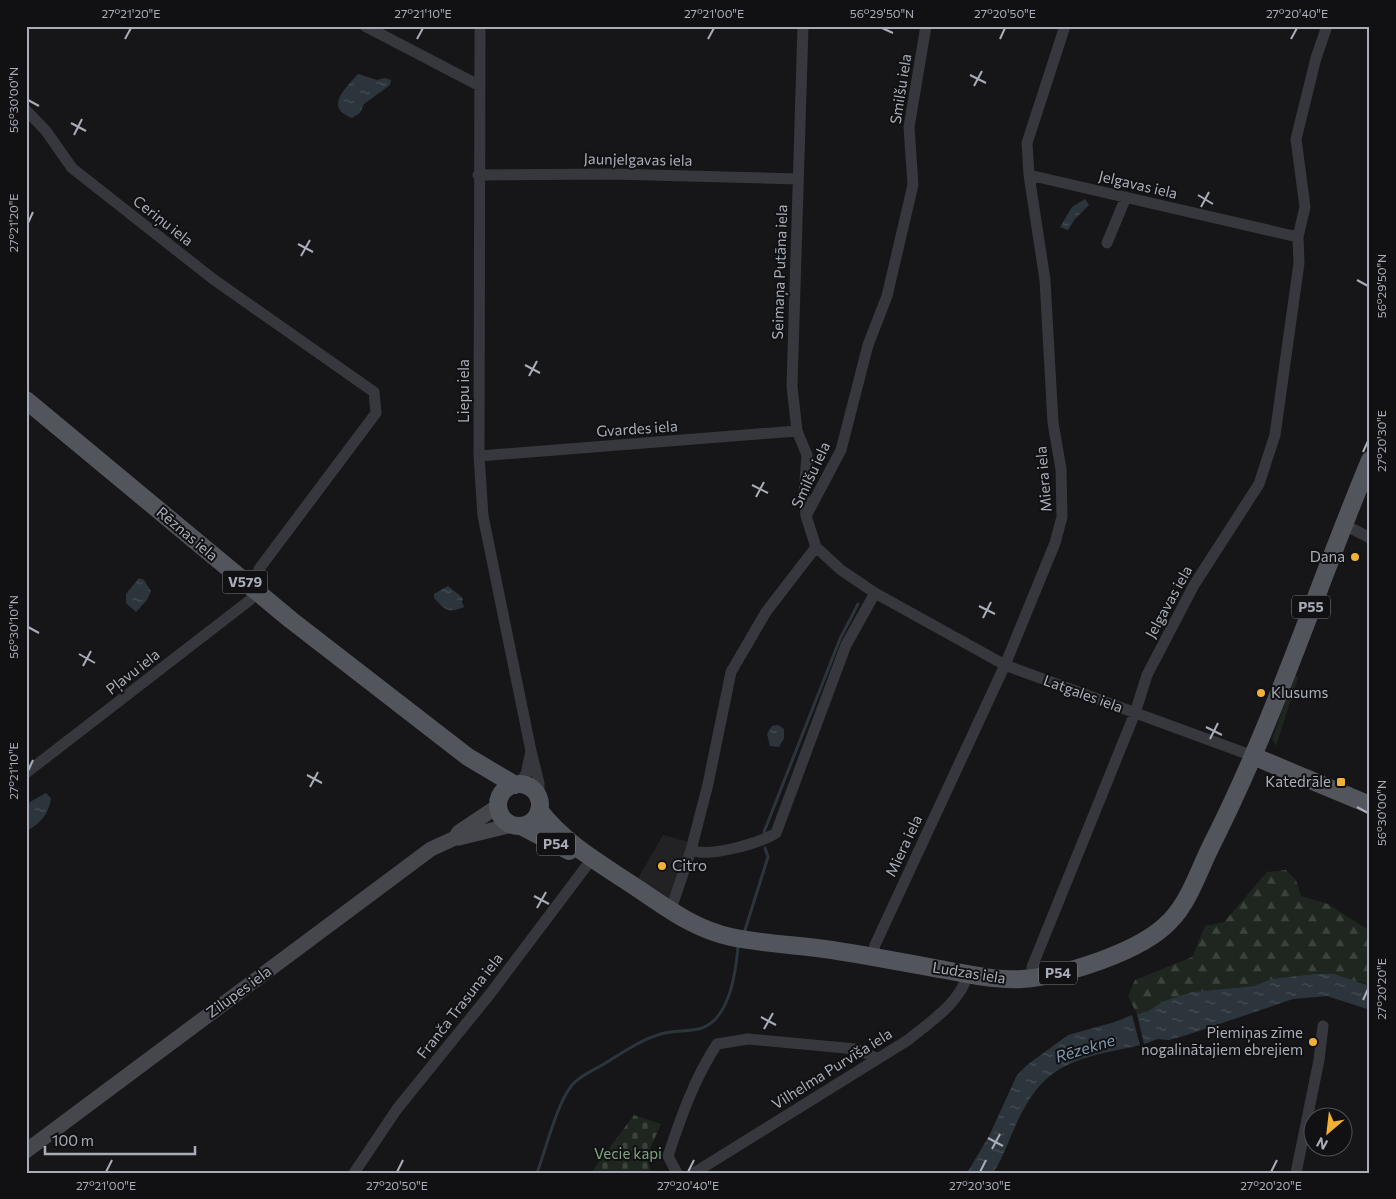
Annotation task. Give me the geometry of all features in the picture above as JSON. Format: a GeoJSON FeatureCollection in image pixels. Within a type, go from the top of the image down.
{"type":"FeatureCollection","features":[{"type":"Feature","properties":{"kind":"main road","name":"Rēznas iela"},"geometry":{"type":"LineString","coordinates":[[26,400],[256,592],[468,757],[517,785]]}},
{"type":"Feature","properties":{"kind":"main road","name":"P55"},"geometry":{"type":"LineString","coordinates":[[1253,756],[1343,524],[1370,460]]}},
{"type":"Feature","properties":{"kind":"main road","name":"Latgales iela"},"geometry":{"type":"LineString","coordinates":[[1253,756],[1370,805]]}},
{"type":"Feature","properties":{"kind":"main road","name":"Ludzas iela"},"geometry":{"type":"LineString","coordinates":[[539,804],[551,825],[592,860],[670,912],[699,927],[733,938],[872,957],[968,974],[1004,979],[1033,978],[1082,966],[1133,947],[1162,929],[1171,920],[1179,911],[1253,756]]}},
{"type":"Feature","properties":{"kind":"main road","name":"Rēznas iela"},"geometry":{"type":"LineString","coordinates":[[468,757],[494,785],[498,802]]}},
{"type":"Feature","properties":{"kind":"main road","name":"P54"},"geometry":{"type":"LineString","coordinates":[[517,785],[532,789],[539,804],[530,822],[517,826],[502,818],[498,802],[505,789],[517,785]]}},
{"type":"Feature","properties":{"kind":"main road","name":"Zilupes iela"},"geometry":{"type":"LineString","coordinates":[[455,838],[459,832],[498,802]]}},
{"type":"Feature","properties":{"kind":"main road","name":"Ludzas iela"},"geometry":{"type":"LineString","coordinates":[[517,826],[592,860]]}},
{"type":"Feature","properties":{"kind":"main road","name":"Zilupes iela"},"geometry":{"type":"LineString","coordinates":[[26,1151],[431,849],[455,838],[464,838],[517,826]]}},
{"type":"Feature","properties":{"kind":"street"},"geometry":{"type":"LineString","coordinates":[[365,26],[480,86]]}},
{"type":"Feature","properties":{"kind":"street","name":"Liepu iela"},"geometry":{"type":"LineString","coordinates":[[480,26],[478,175],[480,244],[479,456],[483,516],[539,783],[539,804]]}},
{"type":"Feature","properties":{"kind":"street","name":"Seimaņa Putāna iela"},"geometry":{"type":"LineString","coordinates":[[803,26],[792,386],[797,431],[807,455],[804,494],[806,516]]}},
{"type":"Feature","properties":{"kind":"street","name":"Smilšu iela"},"geometry":{"type":"LineString","coordinates":[[816,547],[806,516],[841,450],[868,345],[888,296],[913,185],[909,127],[926,26]]}},
{"type":"Feature","properties":{"kind":"street","name":"Miera iela"},"geometry":{"type":"LineString","coordinates":[[872,957],[875,945],[1005,665],[1055,543],[1062,517],[1061,469],[1053,423],[1044,280],[1029,175],[1027,143],[1064,26]]}},
{"type":"Feature","properties":{"kind":"street","name":"Jelgavas iela"},"geometry":{"type":"LineString","coordinates":[[1033,978],[1032,967],[1135,712],[1147,675],[1194,585],[1259,484],[1275,435],[1299,263],[1298,237],[1305,206],[1296,139],[1316,58],[1327,26]]}},
{"type":"Feature","properties":{"kind":"street","name":"Ceriņu iela"},"geometry":{"type":"LineString","coordinates":[[26,110],[46,130],[72,168],[255,309],[374,392],[376,413],[259,569],[256,592]]}},
{"type":"Feature","properties":{"kind":"street","name":"Jaunjelgavas iela"},"geometry":{"type":"LineString","coordinates":[[478,175],[612,174],[798,179]]}},
{"type":"Feature","properties":{"kind":"street","name":"Jelgavas iela"},"geometry":{"type":"LineString","coordinates":[[1029,175],[1298,237]]}},
{"type":"Feature","properties":{"kind":"street"},"geometry":{"type":"LineString","coordinates":[[1107,243],[1126,197]]}},
{"type":"Feature","properties":{"kind":"street","name":"Gvardes iela"},"geometry":{"type":"LineString","coordinates":[[479,456],[797,431]]}},
{"type":"Feature","properties":{"kind":"street"},"geometry":{"type":"LineString","coordinates":[[1343,524],[1370,538]]}},
{"type":"Feature","properties":{"kind":"street"},"geometry":{"type":"LineString","coordinates":[[670,912],[691,850],[708,784],[731,672],[766,612],[816,547]]}},
{"type":"Feature","properties":{"kind":"street","name":"Latgales iela"},"geometry":{"type":"LineString","coordinates":[[816,547],[841,570],[875,593],[1005,665],[1253,756]]}},
{"type":"Feature","properties":{"kind":"street","name":"Pļavu iela"},"geometry":{"type":"LineString","coordinates":[[26,773],[250,600],[256,592]]}},
{"type":"Feature","properties":{"kind":"street"},"geometry":{"type":"LineString","coordinates":[[691,850],[698,853],[709,852],[763,841],[776,833],[846,646],[875,593]]}},
{"type":"Feature","properties":{"kind":"street","name":"Liepu iela"},"geometry":{"type":"LineString","coordinates":[[517,785],[526,774],[531,751]]}},
{"type":"Feature","properties":{"kind":"street","name":"Franča Trasuna iela"},"geometry":{"type":"LineString","coordinates":[[354,1173],[397,1109],[490,994],[592,860]]}},
{"type":"Feature","properties":{"kind":"street","name":"Vilhelma Purvīša iela"},"geometry":{"type":"LineString","coordinates":[[694,1173],[876,1058],[908,1040],[939,1016],[965,984],[968,974]]}},
{"type":"Feature","properties":{"kind":"street"},"geometry":{"type":"LineString","coordinates":[[1296,1173],[1319,1060],[1323,1026]]}},
{"type":"Feature","properties":{"kind":"street"},"geometry":{"type":"LineString","coordinates":[[677,1173],[668,1156],[687,1100],[716,1044],[748,1039],[856,1049],[876,1058]]}},
{"type":"Feature","properties":{"kind":"shaded area"},"geometry":{"type":"Polygon","coordinates":[[[663,835],[696,844],[676,908],[636,882],[663,835]]]}},
{"type":"Feature","properties":{"kind":"green space"},"geometry":{"type":"Polygon","coordinates":[[[1295,675],[1298,678],[1276,746],[1272,739],[1295,675]]]}},
{"type":"Feature","properties":{"kind":"green space"},"geometry":{"type":"Polygon","coordinates":[[[1286,870],[1296,880],[1301,896],[1328,904],[1370,931],[1370,986],[1361,982],[1314,974],[1271,979],[1254,986],[1192,992],[1164,1001],[1148,1011],[1137,1014],[1128,996],[1135,980],[1192,957],[1205,926],[1224,922],[1267,872],[1286,870]]]}},
{"type":"Feature","properties":{"kind":"green space","name":"Vecie kapi"},"geometry":{"type":"Polygon","coordinates":[[[634,1115],[661,1124],[647,1156],[651,1173],[591,1173],[634,1115]]]}},
{"type":"Feature","properties":{"kind":"water"},"geometry":{"type":"Polygon","coordinates":[[[358,74],[377,80],[385,78],[391,80],[390,85],[364,104],[360,113],[352,118],[343,114],[338,103],[343,91],[358,74]]]}},
{"type":"Feature","properties":{"kind":"water"},"geometry":{"type":"Polygon","coordinates":[[[1085,199],[1089,205],[1075,219],[1068,230],[1060,227],[1072,207],[1085,199]]]}},
{"type":"Feature","properties":{"kind":"water"},"geometry":{"type":"Polygon","coordinates":[[[139,578],[144,580],[151,591],[147,600],[136,612],[126,603],[126,594],[139,578]]]}},
{"type":"Feature","properties":{"kind":"water"},"geometry":{"type":"Polygon","coordinates":[[[448,586],[463,598],[464,607],[447,610],[434,598],[434,594],[448,586]]]}},
{"type":"Feature","properties":{"kind":"water"},"geometry":{"type":"Polygon","coordinates":[[[778,725],[784,729],[784,738],[779,747],[770,746],[767,734],[772,726],[778,725]]]}},
{"type":"Feature","properties":{"kind":"water"},"geometry":{"type":"Polygon","coordinates":[[[46,793],[51,798],[46,814],[40,822],[26,831],[28,803],[46,793]]]}},
{"type":"Feature","properties":{"kind":"water"},"geometry":{"type":"Polygon","coordinates":[[[1314,974],[1334,974],[1370,986],[1370,1010],[1327,996],[1293,999],[1187,1035],[1169,1040],[1158,1039],[1144,1044],[1137,1014],[1148,1011],[1164,1001],[1192,992],[1254,986],[1271,979],[1314,974]]]}},
{"type":"Feature","properties":{"kind":"water","name":"Rēzekne"},"geometry":{"type":"Polygon","coordinates":[[[1132,1015],[1140,1045],[1074,1062],[1047,1078],[1025,1107],[993,1173],[967,1173],[989,1136],[1017,1075],[1027,1065],[1068,1035],[1115,1022],[1132,1015]]]}},
{"type":"Feature","properties":{"kind":"waterway"},"geometry":{"type":"LineString","coordinates":[[764,832],[840,639],[858,604]]}},
{"type":"Feature","properties":{"kind":"waterway"},"geometry":{"type":"LineString","coordinates":[[745,930],[768,857],[765,848]]}},
{"type":"Feature","properties":{"kind":"waterway"},"geometry":{"type":"LineString","coordinates":[[537,1173],[561,1103],[572,1085],[583,1076],[646,1040],[666,1033],[702,1028],[712,1023],[719,1015],[730,993],[738,946]]}},
{"type":"Feature","properties":{"kind":"place","name":"Dana"},"geometry":{"type":"Point","coordinates":[1355,557]}},
{"type":"Feature","properties":{"kind":"place","name":"Klusums"},"geometry":{"type":"Point","coordinates":[1261,693]}},
{"type":"Feature","properties":{"kind":"place","name":"Katedrāle"},"geometry":{"type":"Point","coordinates":[1341,782]}},
{"type":"Feature","properties":{"kind":"place","name":"Citro"},"geometry":{"type":"Point","coordinates":[662,866]}},
{"type":"Feature","properties":{"kind":"place","name":"Piemiņas zīme nogalinātajiem ebrejiem"},"geometry":{"type":"Point","coordinates":[1313,1042]}}]}
